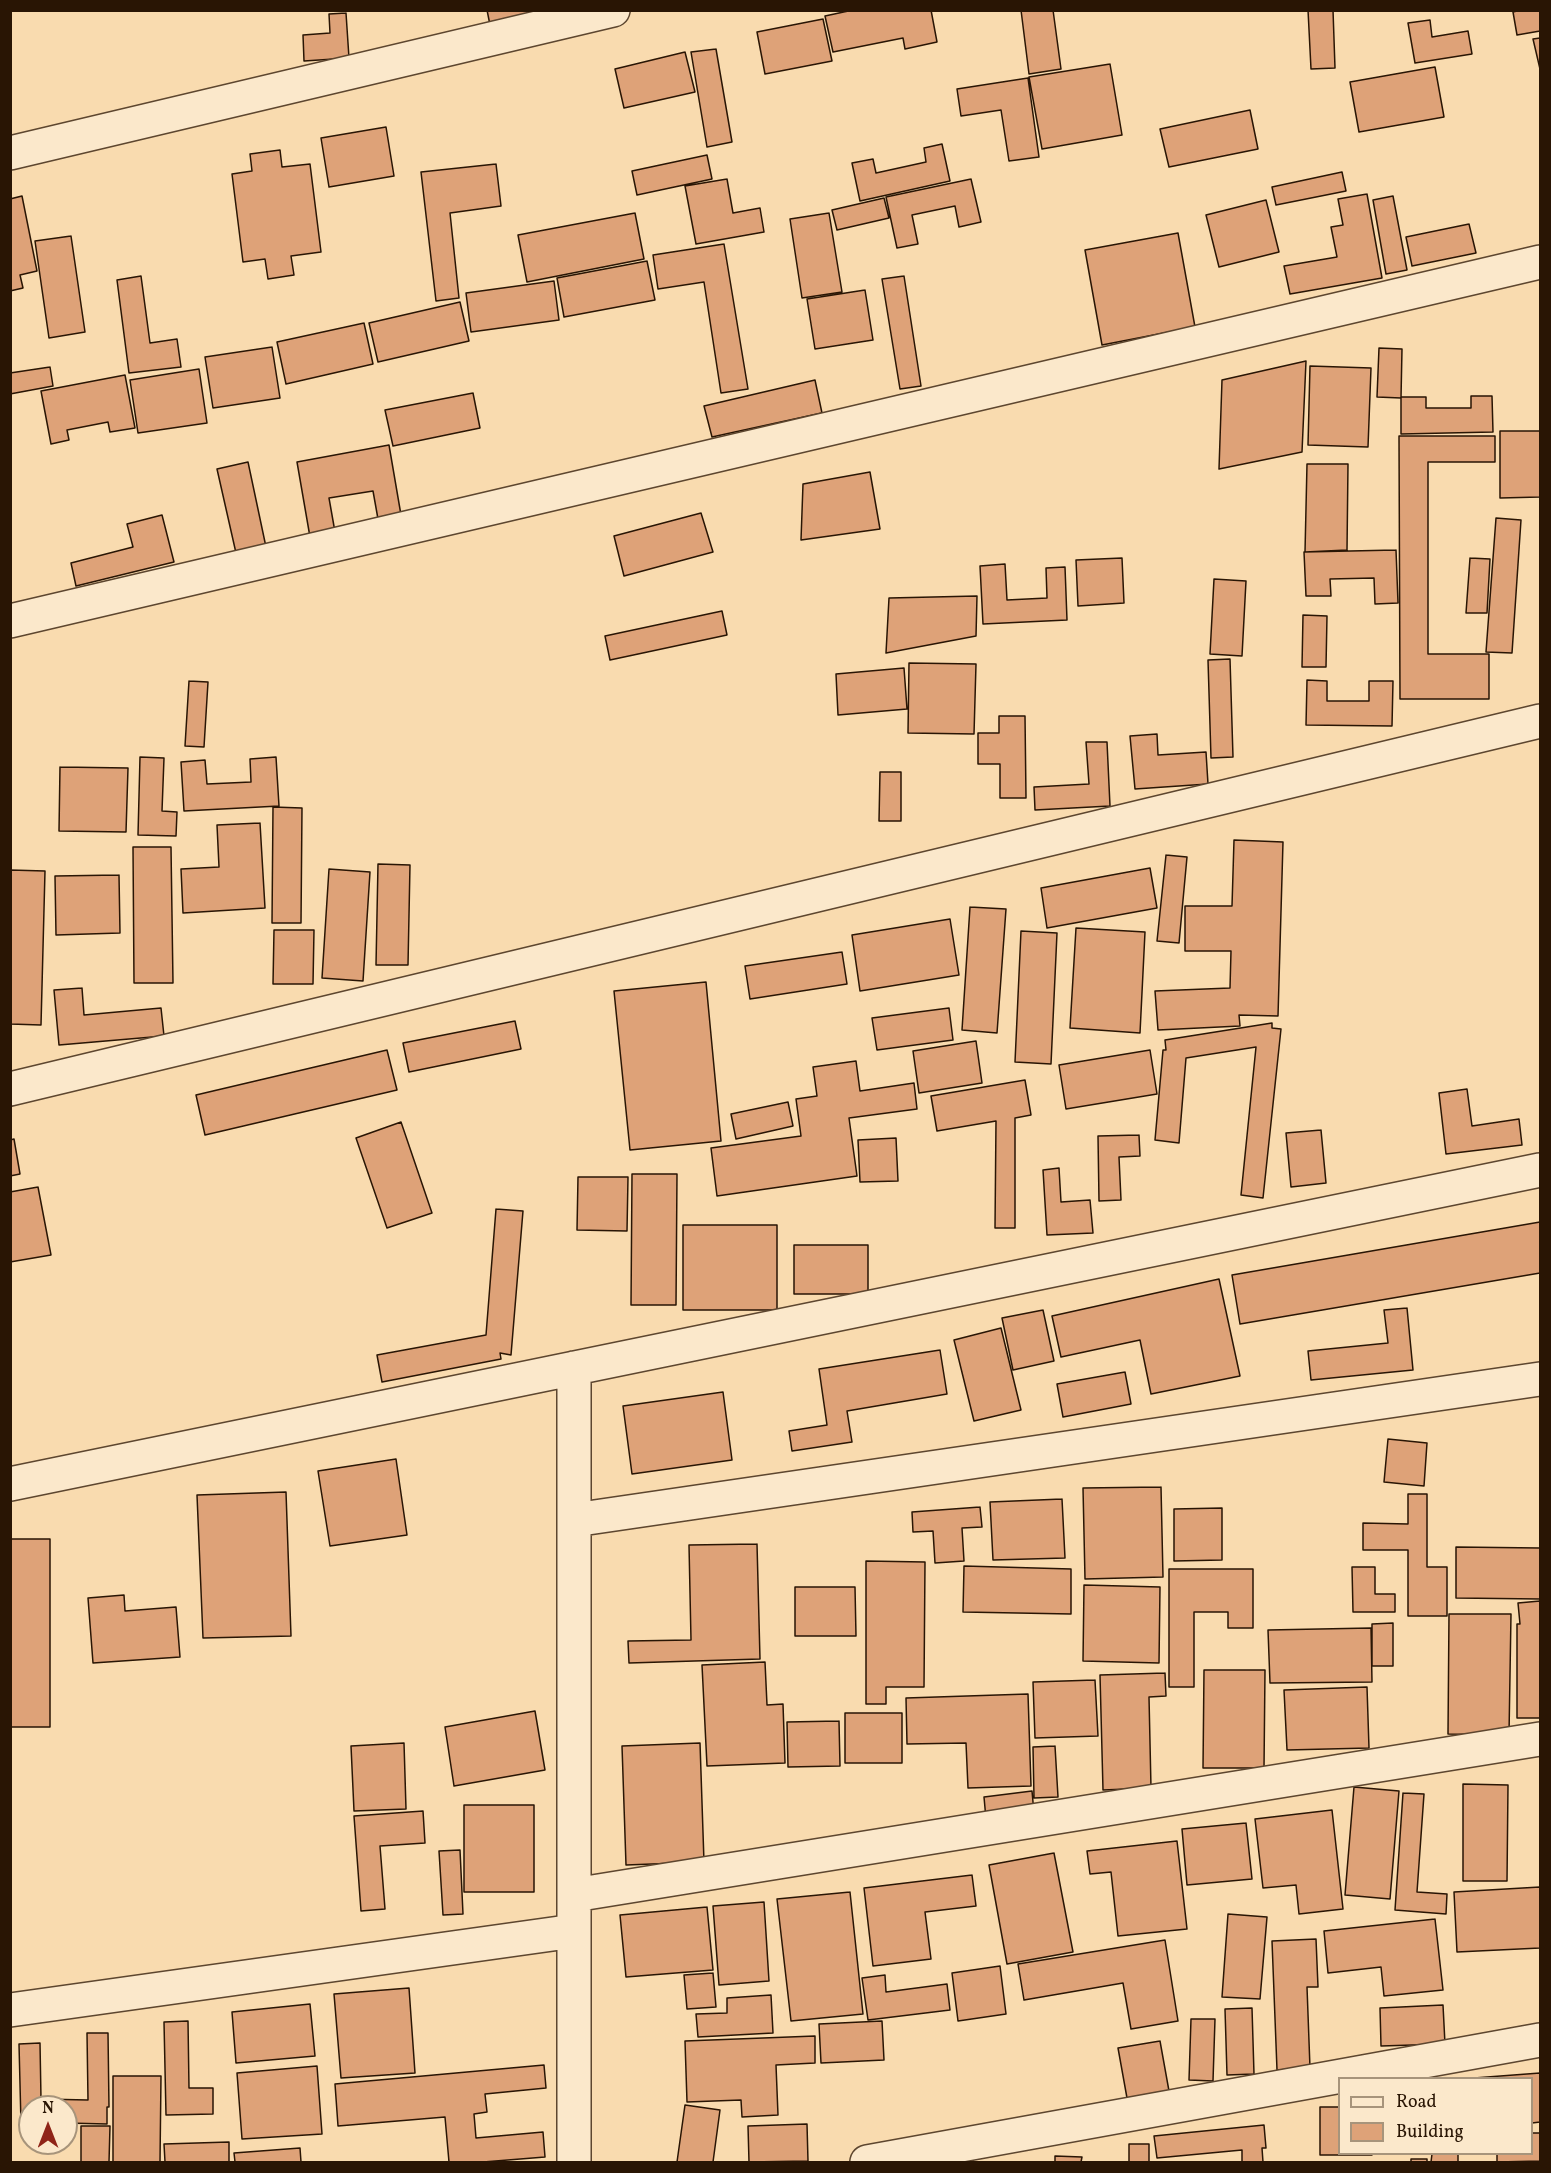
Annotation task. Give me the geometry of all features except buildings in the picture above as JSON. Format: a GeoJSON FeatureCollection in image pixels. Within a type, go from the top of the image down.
{"type":"FeatureCollection","features":[{"type":"Feature","properties":{"kind":"street"},"geometry":{"type":"LineString","coordinates":[[10,153],[613,10]]}},
{"type":"Feature","properties":{"kind":"street"},"geometry":{"type":"LineString","coordinates":[[10,621],[1540,262]]}},
{"type":"Feature","properties":{"kind":"street"},"geometry":{"type":"LineString","coordinates":[[10,1089],[1540,721]]}},
{"type":"Feature","properties":{"kind":"street"},"geometry":{"type":"LineString","coordinates":[[10,1484],[1540,1170]]}},
{"type":"Feature","properties":{"kind":"street"},"geometry":{"type":"LineString","coordinates":[[574,1368],[574,2163]]}},
{"type":"Feature","properties":{"kind":"street"},"geometry":{"type":"LineString","coordinates":[[574,1520],[1540,1379]]}},
{"type":"Feature","properties":{"kind":"street"},"geometry":{"type":"LineString","coordinates":[[574,1895],[1540,1739]]}},
{"type":"Feature","properties":{"kind":"street"},"geometry":{"type":"LineString","coordinates":[[10,2010],[574,1931]]}},
{"type":"Feature","properties":{"kind":"street"},"geometry":{"type":"LineString","coordinates":[[867,2163],[1540,2040]]}}]}
